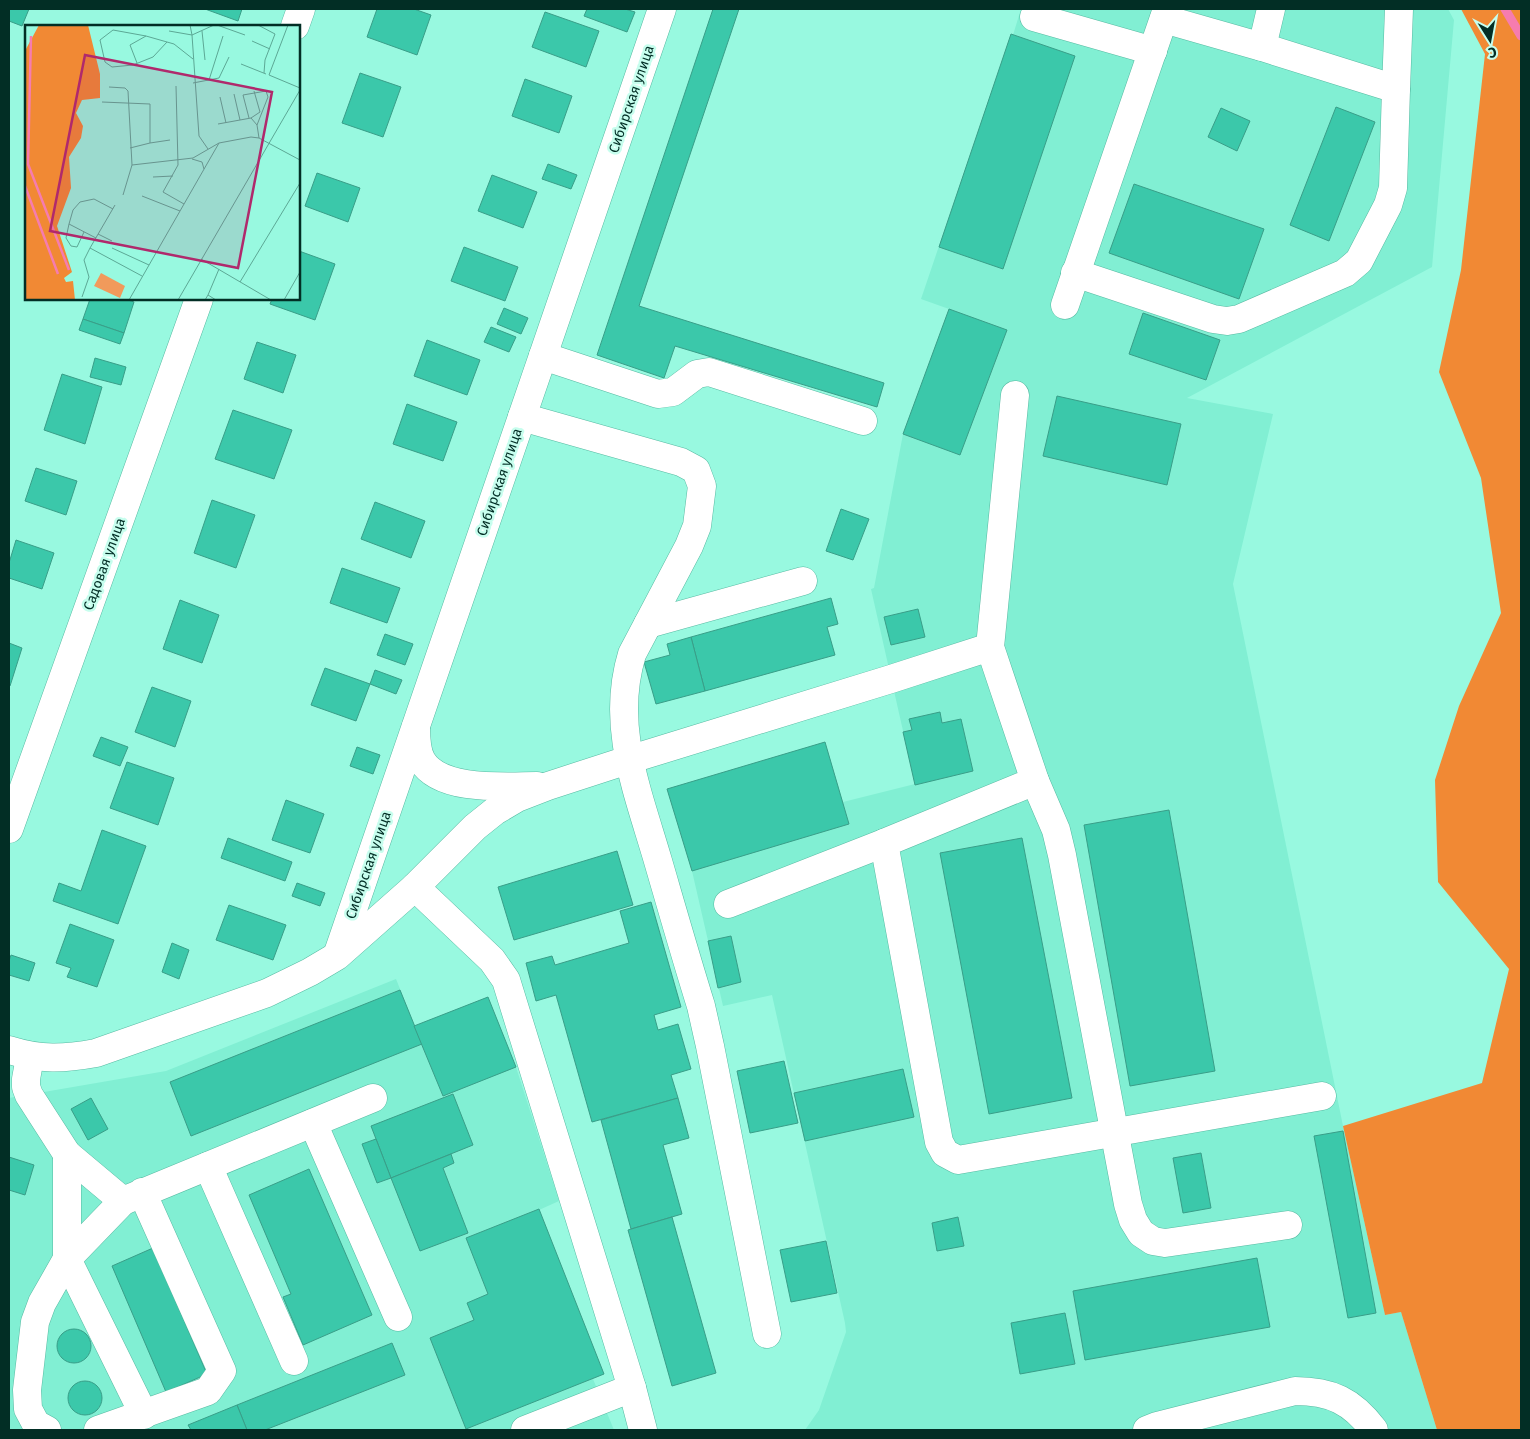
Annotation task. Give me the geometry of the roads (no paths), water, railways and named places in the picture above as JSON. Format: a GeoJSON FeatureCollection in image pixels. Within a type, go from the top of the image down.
{"type":"FeatureCollection","features":[{"type":"Feature","properties":{"kind":"street","name":"Сибирская улица"},"geometry":{"type":"LineString","coordinates":[[337,956],[662,9]]}},
{"type":"Feature","properties":{"kind":"street"},"geometry":{"type":"LineString","coordinates":[[1262,47],[1270,9]]}},
{"type":"Feature","properties":{"kind":"street"},"geometry":{"type":"LineString","coordinates":[[1075,273],[1213,319],[1227,321],[1239,319],[1345,273],[1359,262],[1388,205],[1393,188],[1400,9]]}},
{"type":"Feature","properties":{"kind":"street"},"geometry":{"type":"LineString","coordinates":[[1064,305],[1166,14],[1262,47],[1396,89]]}},
{"type":"Feature","properties":{"kind":"street"},"geometry":{"type":"LineString","coordinates":[[1034,17],[1153,51]]}},
{"type":"Feature","properties":{"kind":"street","name":"Садовая улица"},"geometry":{"type":"LineString","coordinates":[[9,829],[199,300]]}},
{"type":"Feature","properties":{"kind":"street"},"geometry":{"type":"LineString","coordinates":[[543,356],[658,394],[673,392],[696,374],[710,372],[863,421]]}},
{"type":"Feature","properties":{"kind":"street"},"geometry":{"type":"LineString","coordinates":[[1015,395],[990,647],[1035,781],[1056,830],[1114,1133],[1133,1220],[1141,1233],[1153,1241],[1165,1243],[1288,1225]]}},
{"type":"Feature","properties":{"kind":"street"},"geometry":{"type":"LineString","coordinates":[[522,417],[681,462],[696,470],[702,486],[697,526],[689,546],[632,654],[628,669],[624,716],[628,760],[708,1038],[767,1334]]}},
{"type":"Feature","properties":{"kind":"street"},"geometry":{"type":"LineString","coordinates":[[648,624],[803,581]]}},
{"type":"Feature","properties":{"kind":"street","name":"Сибирская улица"},"geometry":{"type":"LineString","coordinates":[[19,1054],[48,1059],[70,1058],[96,1053],[267,993],[310,972],[337,956],[415,887],[475,827],[495,811],[518,798],[548,786],[628,760],[990,647]]}},
{"type":"Feature","properties":{"kind":"street"},"geometry":{"type":"LineString","coordinates":[[416,725],[418,750],[422,761],[430,770],[443,777],[482,786],[548,786]]}},
{"type":"Feature","properties":{"kind":"street"},"geometry":{"type":"LineString","coordinates":[[728,904],[1035,781]]}},
{"type":"Feature","properties":{"kind":"street"},"geometry":{"type":"LineString","coordinates":[[884,843],[939,1142],[945,1153],[958,1160],[1322,1096]]}},
{"type":"Feature","properties":{"kind":"street"},"geometry":{"type":"LineString","coordinates":[[415,887],[492,960],[506,980],[632,1388],[642,1430]]}},
{"type":"Feature","properties":{"kind":"street"},"geometry":{"type":"LineString","coordinates":[[19,1054],[29,1095],[67,1154],[133,1196],[222,1371],[208,1391],[98,1430]]}},
{"type":"Feature","properties":{"kind":"street"},"geometry":{"type":"LineString","coordinates":[[47,1430],[36,1424],[28,1409],[27,1390],[35,1322],[42,1303],[67,1258],[133,1196],[373,1098]]}},
{"type":"Feature","properties":{"kind":"street"},"geometry":{"type":"LineString","coordinates":[[313,1123],[398,1317]]}},
{"type":"Feature","properties":{"kind":"street"},"geometry":{"type":"LineString","coordinates":[[67,1154],[67,1258],[144,1415]]}},
{"type":"Feature","properties":{"kind":"street"},"geometry":{"type":"LineString","coordinates":[[208,1166],[294,1361]]}},
{"type":"Feature","properties":{"kind":"street"},"geometry":{"type":"LineString","coordinates":[[525,1430],[632,1388]]}},
{"type":"Feature","properties":{"kind":"street"},"geometry":{"type":"LineString","coordinates":[[1147,1430],[1295,1391],[1315,1391],[1344,1401],[1364,1417],[1374,1430]]}},
{"type":"Feature","properties":{"kind":"waterway"},"geometry":{"type":"LineString","coordinates":[[1505,9],[1521,36]]}}]}
